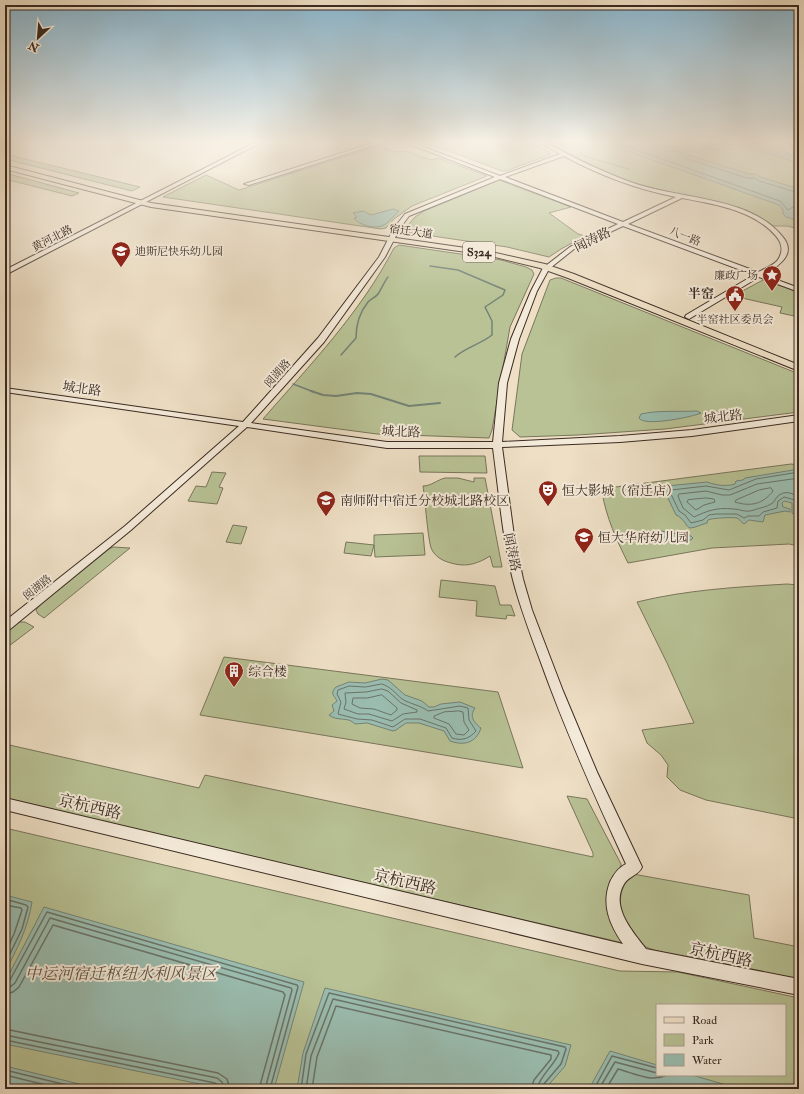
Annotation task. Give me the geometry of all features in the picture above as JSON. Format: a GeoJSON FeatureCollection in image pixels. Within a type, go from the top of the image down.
{"type":"FeatureCollection","features":[{"type":"Feature","properties":{"kind":"main road","name":"宿迁大道"},"geometry":{"type":"LineString","coordinates":[[105,193],[140,202],[392,237]]}},
{"type":"Feature","properties":{"kind":"main road","name":"宿迁大道"},"geometry":{"type":"LineString","coordinates":[[129,193],[149,198],[487,253],[549,266],[687,317],[799,361]]}},
{"type":"Feature","properties":{"kind":"main road","name":"宿迁大道"},"geometry":{"type":"LineString","coordinates":[[549,266],[799,368]]}},
{"type":"Feature","properties":{"kind":"street"},"geometry":{"type":"LineString","coordinates":[[149,198],[158,193]]}},
{"type":"Feature","properties":{"kind":"street"},"geometry":{"type":"LineString","coordinates":[[149,198],[159,193]]}},
{"type":"Feature","properties":{"kind":"street","name":"阅湖路"},"geometry":{"type":"LineString","coordinates":[[5,627],[128,528],[245,425],[321,340],[382,257],[402,221],[415,211],[461,193]]}},
{"type":"Feature","properties":{"kind":"street","name":"八一路"},"geometry":{"type":"LineString","coordinates":[[545,193],[759,273],[799,290]]}},
{"type":"Feature","properties":{"kind":"street"},"geometry":{"type":"LineString","coordinates":[[666,193],[732,208],[756,218],[773,228],[784,241],[785,246],[784,253],[777,264],[759,273],[687,317]]}},
{"type":"Feature","properties":{"kind":"street","name":"闻涛路"},"geometry":{"type":"LineString","coordinates":[[642,956],[624,934],[617,919],[612,899],[614,890],[622,874],[635,866],[591,774],[557,691],[527,610],[518,579],[510,536],[497,445],[503,383],[515,338],[534,291],[549,266],[572,248],[680,197]]}},
{"type":"Feature","properties":{"kind":"street","name":"黄河北路"},"geometry":{"type":"LineString","coordinates":[[5,272],[149,198]]}},
{"type":"Feature","properties":{"kind":"street","name":"八一路"},"geometry":{"type":"LineString","coordinates":[[759,273],[799,286]]}},
{"type":"Feature","properties":{"kind":"street","name":"城北路"},"geometry":{"type":"LineString","coordinates":[[5,390],[387,445],[497,445],[686,434],[799,418]]}},
{"type":"Feature","properties":{"kind":"street","name":"京杭西路"},"geometry":{"type":"LineString","coordinates":[[5,804],[642,956],[799,987]]}},
{"type":"Feature","properties":{"kind":"green space"},"geometry":{"type":"Polygon","coordinates":[[[60,193],[79,193],[72,196],[60,193]]]}},
{"type":"Feature","properties":{"kind":"green space"},"geometry":{"type":"Polygon","coordinates":[[[171,193],[444,193],[412,206],[394,219],[386,228],[381,229],[163,197],[171,193]]]}},
{"type":"Feature","properties":{"kind":"green space"},"geometry":{"type":"Polygon","coordinates":[[[467,193],[534,193],[571,207],[549,213],[578,234],[585,236],[549,257],[507,247],[403,231],[415,217],[424,211],[467,193]]]}},
{"type":"Feature","properties":{"kind":"green space"},"geometry":{"type":"Polygon","coordinates":[[[673,193],[799,193],[799,229],[787,226],[774,226],[752,214],[673,193]]]}},
{"type":"Feature","properties":{"kind":"green space"},"geometry":{"type":"Polygon","coordinates":[[[399,245],[501,260],[526,267],[532,270],[534,274],[510,327],[492,430],[489,438],[377,434],[263,419],[334,337],[381,272],[394,248],[399,245]]]}},
{"type":"Feature","properties":{"kind":"green space"},"geometry":{"type":"Polygon","coordinates":[[[561,278],[799,374],[799,412],[665,429],[520,437],[512,430],[522,354],[550,280],[561,278]]]}},
{"type":"Feature","properties":{"kind":"green space"},"geometry":{"type":"Polygon","coordinates":[[[763,280],[799,292],[799,317],[780,313],[782,307],[733,296],[763,280]]]}},
{"type":"Feature","properties":{"kind":"green space"},"geometry":{"type":"Polygon","coordinates":[[[419,456],[485,456],[487,473],[420,472],[419,456]]]}},
{"type":"Feature","properties":{"kind":"green space"},"geometry":{"type":"Polygon","coordinates":[[[791,464],[799,465],[799,546],[789,544],[712,548],[628,563],[609,520],[602,492],[608,488],[791,464]]]}},
{"type":"Feature","properties":{"kind":"green space"},"geometry":{"type":"Polygon","coordinates":[[[212,472],[226,473],[219,487],[223,488],[217,504],[188,501],[196,486],[206,487],[212,472]]]}},
{"type":"Feature","properties":{"kind":"green space"},"geometry":{"type":"Polygon","coordinates":[[[445,478],[458,478],[474,482],[474,478],[485,478],[502,567],[493,567],[490,556],[482,561],[469,565],[460,565],[439,558],[432,550],[429,539],[423,486],[445,478]]]}},
{"type":"Feature","properties":{"kind":"green space"},"geometry":{"type":"Polygon","coordinates":[[[233,525],[247,527],[241,544],[226,542],[233,525]]]}},
{"type":"Feature","properties":{"kind":"green space"},"geometry":{"type":"Polygon","coordinates":[[[423,533],[425,555],[375,557],[374,535],[423,533]]]}},
{"type":"Feature","properties":{"kind":"green space"},"geometry":{"type":"Polygon","coordinates":[[[346,542],[374,545],[371,556],[344,553],[346,542]]]}},
{"type":"Feature","properties":{"kind":"green space"},"geometry":{"type":"Polygon","coordinates":[[[113,547],[130,548],[44,618],[38,614],[36,610],[40,605],[113,547]]]}},
{"type":"Feature","properties":{"kind":"green space"},"geometry":{"type":"Polygon","coordinates":[[[441,580],[495,586],[500,605],[511,605],[515,616],[507,615],[506,619],[476,616],[477,601],[439,597],[441,580]]]}},
{"type":"Feature","properties":{"kind":"green space"},"geometry":{"type":"Polygon","coordinates":[[[787,584],[799,585],[799,819],[706,800],[680,790],[667,777],[668,765],[661,755],[647,743],[642,730],[694,723],[637,602],[693,592],[787,584]]]}},
{"type":"Feature","properties":{"kind":"green space"},"geometry":{"type":"Polygon","coordinates":[[[19,622],[25,622],[34,627],[5,649],[5,631],[19,622]]]}},
{"type":"Feature","properties":{"kind":"green space"},"geometry":{"type":"Polygon","coordinates":[[[224,657],[498,692],[523,768],[200,715],[224,657]]]}},
{"type":"Feature","properties":{"kind":"green space"},"geometry":{"type":"Polygon","coordinates":[[[5,744],[199,788],[205,775],[593,857],[593,853],[567,796],[587,799],[621,864],[616,878],[623,943],[5,799],[5,744]]]}},
{"type":"Feature","properties":{"kind":"green space","name":"中运河宿迁枢纽水利风景区"},"geometry":{"type":"Polygon","coordinates":[[[5,828],[620,971],[678,972],[799,998],[799,1089],[5,1089],[5,828]]]}},
{"type":"Feature","properties":{"kind":"green space"},"geometry":{"type":"Polygon","coordinates":[[[633,874],[749,895],[754,938],[799,947],[799,978],[770,976],[660,951],[643,945],[628,927],[621,909],[620,900],[622,891],[626,882],[633,874]]]}},
{"type":"Feature","properties":{"kind":"water"},"geometry":{"type":"Polygon","coordinates":[[[745,193],[799,193],[799,211],[793,211],[799,215],[799,221],[786,217],[779,205],[745,193]]]}},
{"type":"Feature","properties":{"kind":"water"},"geometry":{"type":"Polygon","coordinates":[[[393,209],[399,211],[386,224],[376,227],[359,223],[354,218],[357,217],[353,213],[363,211],[371,215],[393,209]]]}},
{"type":"Feature","properties":{"kind":"water"},"geometry":{"type":"Polygon","coordinates":[[[697,411],[701,413],[688,417],[668,420],[650,422],[643,421],[639,418],[641,414],[648,413],[697,411]]]}},
{"type":"Feature","properties":{"kind":"water"},"geometry":{"type":"Polygon","coordinates":[[[799,469],[799,517],[792,513],[792,503],[784,501],[782,503],[783,507],[790,509],[790,512],[785,511],[765,515],[763,522],[749,520],[744,524],[737,518],[717,518],[710,519],[707,523],[690,528],[679,516],[676,515],[667,496],[656,487],[707,482],[717,485],[728,485],[735,484],[736,481],[743,480],[745,478],[799,469]]]}},
{"type":"Feature","properties":{"kind":"water"},"geometry":{"type":"Polygon","coordinates":[[[661,531],[691,536],[693,538],[691,540],[664,542],[660,539],[661,531]]]}},
{"type":"Feature","properties":{"kind":"water"},"geometry":{"type":"Polygon","coordinates":[[[382,679],[388,680],[405,695],[422,701],[429,707],[460,702],[475,708],[472,717],[474,722],[481,728],[479,733],[473,740],[460,743],[450,741],[444,731],[419,723],[406,723],[393,731],[367,723],[355,724],[349,720],[335,718],[329,715],[334,711],[332,705],[337,701],[333,695],[333,691],[336,687],[349,682],[365,683],[382,679]]]}},
{"type":"Feature","properties":{"kind":"water"},"geometry":{"type":"Polygon","coordinates":[[[5,895],[32,902],[25,930],[5,972],[5,895]]]}},
{"type":"Feature","properties":{"kind":"water"},"geometry":{"type":"Polygon","coordinates":[[[44,907],[304,982],[274,1089],[224,1089],[5,1044],[5,982],[44,907]]]}},
{"type":"Feature","properties":{"kind":"water"},"geometry":{"type":"Polygon","coordinates":[[[325,988],[571,1045],[565,1066],[545,1089],[297,1089],[303,1053],[325,988]]]}},
{"type":"Feature","properties":{"kind":"water"},"geometry":{"type":"Polygon","coordinates":[[[610,1051],[656,1065],[656,1076],[695,1076],[740,1089],[589,1089],[610,1051]]]}},
{"type":"Feature","properties":{"kind":"water"},"geometry":{"type":"Polygon","coordinates":[[[5,1066],[100,1089],[5,1089],[5,1066]]]}},
{"type":"Feature","properties":{"kind":"waterway"},"geometry":{"type":"LineString","coordinates":[[430,266],[458,270],[505,290],[503,295],[485,307],[492,321],[492,335],[455,357]]}},
{"type":"Feature","properties":{"kind":"waterway"},"geometry":{"type":"LineString","coordinates":[[341,355],[356,338],[357,323],[362,310],[368,302],[378,294],[388,277]]}},
{"type":"Feature","properties":{"kind":"waterway"},"geometry":{"type":"LineString","coordinates":[[293,384],[314,392]]}},
{"type":"Feature","properties":{"kind":"waterway"},"geometry":{"type":"LineString","coordinates":[[314,392],[323,395],[336,396],[357,393],[371,394],[409,406],[440,403]]}},
{"type":"Feature","properties":{"kind":"place","name":"迪斯尼快乐幼儿园"},"geometry":{"type":"Point","coordinates":[121,268]}},
{"type":"Feature","properties":{"kind":"place","name":"廉政广场"},"geometry":{"type":"Point","coordinates":[772,292]}},
{"type":"Feature","properties":{"kind":"place","name":"半窑社区委员会"},"geometry":{"type":"Point","coordinates":[735,312]}},
{"type":"Feature","properties":{"kind":"place","name":"恒大影城（宿迁店）"},"geometry":{"type":"Point","coordinates":[548,507]}},
{"type":"Feature","properties":{"kind":"place","name":"南师附中宿迁分校城北路校区"},"geometry":{"type":"Point","coordinates":[326,517]}},
{"type":"Feature","properties":{"kind":"place","name":"恒大华府幼儿园"},"geometry":{"type":"Point","coordinates":[584,554]}},
{"type":"Feature","properties":{"kind":"place","name":"综合楼"},"geometry":{"type":"Point","coordinates":[234,688]}},
{"type":"Feature","properties":{"kind":"district","name":"半窑"},"geometry":{"type":"Point","coordinates":[701,293]}}]}
